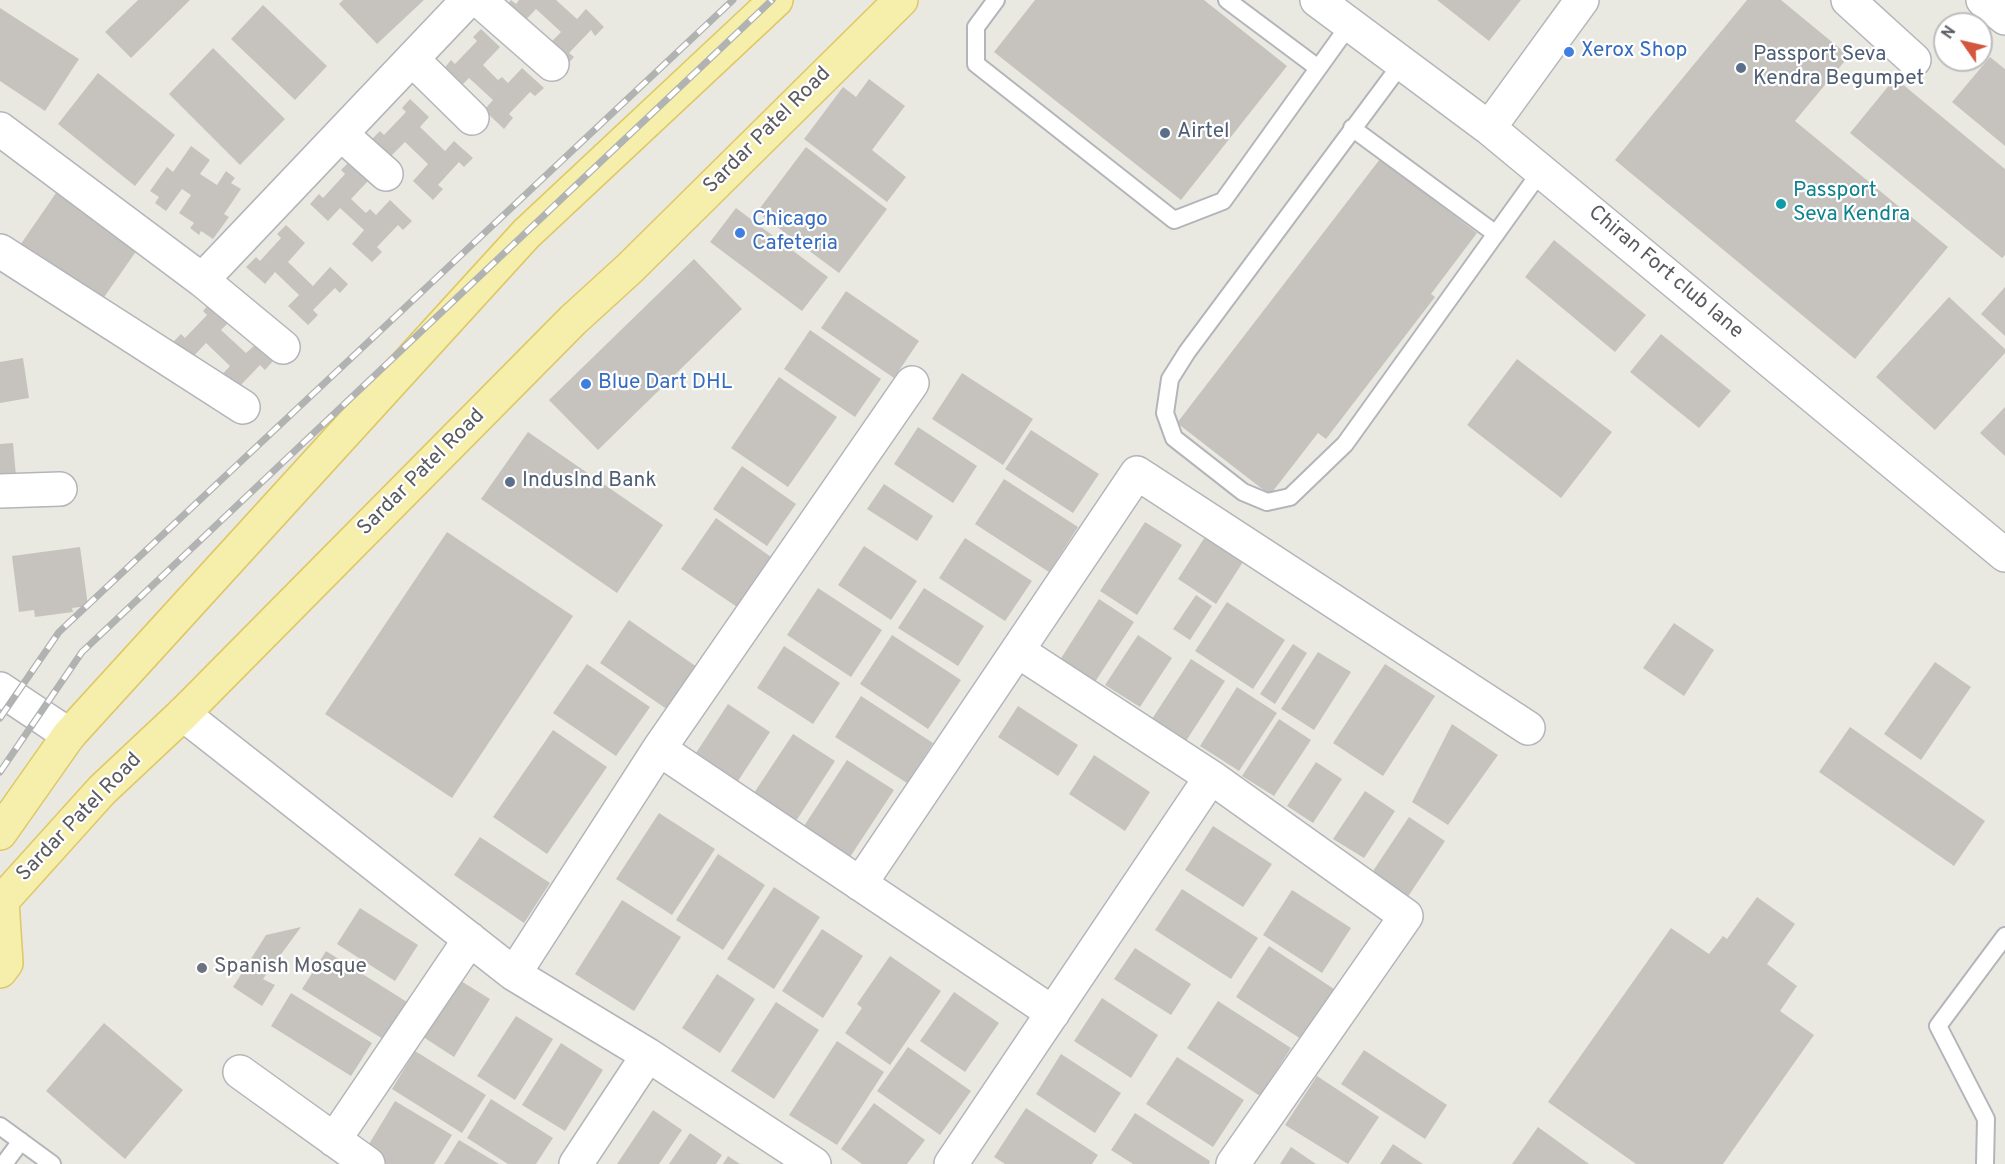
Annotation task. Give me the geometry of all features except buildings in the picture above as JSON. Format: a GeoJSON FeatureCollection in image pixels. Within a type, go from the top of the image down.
{"type":"FeatureCollection","features":[{"type":"Feature","properties":{"kind":"main road"},"geometry":{"type":"LineString","coordinates":[[3,823],[69,735],[526,234],[776,0]]}},
{"type":"Feature","properties":{"kind":"main road","name":"Sardar Patel Road"},"geometry":{"type":"LineString","coordinates":[[0,971],[6,963],[1,902],[102,790],[183,714],[573,320],[630,268],[900,0]]}},
{"type":"Feature","properties":{"kind":"street"},"geometry":{"type":"LineString","coordinates":[[202,280],[468,0]]}},
{"type":"Feature","properties":{"kind":"street"},"geometry":{"type":"LineString","coordinates":[[478,0],[552,64]]}},
{"type":"Feature","properties":{"kind":"street","name":"Chiran Fort club lane"},"geometry":{"type":"LineString","coordinates":[[1317,0],[1489,128],[2005,555]]}},
{"type":"Feature","properties":{"kind":"street"},"geometry":{"type":"LineString","coordinates":[[1489,128],[1582,0]]}},
{"type":"Feature","properties":{"kind":"street"},"geometry":{"type":"LineString","coordinates":[[1848,0],[1914,60]]}},
{"type":"Feature","properties":{"kind":"street"},"geometry":{"type":"LineString","coordinates":[[1983,0],[2005,18]]}},
{"type":"Feature","properties":{"kind":"street"},"geometry":{"type":"LineString","coordinates":[[412,59],[471,118]]}},
{"type":"Feature","properties":{"kind":"street"},"geometry":{"type":"LineString","coordinates":[[0,129],[202,280],[283,347]]}},
{"type":"Feature","properties":{"kind":"street"},"geometry":{"type":"LineString","coordinates":[[341,134],[386,174]]}},
{"type":"Feature","properties":{"kind":"street"},"geometry":{"type":"LineString","coordinates":[[0,251],[243,407]]}},
{"type":"Feature","properties":{"kind":"street"},"geometry":{"type":"LineString","coordinates":[[514,974],[658,749],[912,383]]}},
{"type":"Feature","properties":{"kind":"street"},"geometry":{"type":"LineString","coordinates":[[860,884],[1137,472],[1528,728]]}},
{"type":"Feature","properties":{"kind":"street"},"geometry":{"type":"LineString","coordinates":[[0,491],[60,489]]}},
{"type":"Feature","properties":{"kind":"street"},"geometry":{"type":"LineString","coordinates":[[1018,651],[1211,777],[1406,916],[1233,1164]]}},
{"type":"Feature","properties":{"kind":"street"},"geometry":{"type":"LineString","coordinates":[[0,689],[69,735]]}},
{"type":"Feature","properties":{"kind":"street"},"geometry":{"type":"LineString","coordinates":[[183,714],[514,974],[648,1055],[814,1164]]}},
{"type":"Feature","properties":{"kind":"street"},"geometry":{"type":"LineString","coordinates":[[658,749],[1053,1013]]}},
{"type":"Feature","properties":{"kind":"street"},"geometry":{"type":"LineString","coordinates":[[951,1164],[1211,777]]}},
{"type":"Feature","properties":{"kind":"street"},"geometry":{"type":"LineString","coordinates":[[334,1140],[470,939]]}},
{"type":"Feature","properties":{"kind":"street"},"geometry":{"type":"LineString","coordinates":[[576,1164],[648,1055]]}},
{"type":"Feature","properties":{"kind":"street"},"geometry":{"type":"LineString","coordinates":[[240,1072],[368,1164]]}},
{"type":"Feature","properties":{"kind":"lane"},"geometry":{"type":"LineString","coordinates":[[996,0],[976,27],[976,64],[1174,220],[1223,201],[1350,24]]}},
{"type":"Feature","properties":{"kind":"lane"},"geometry":{"type":"LineString","coordinates":[[1227,0],[1318,68]]}},
{"type":"Feature","properties":{"kind":"lane"},"geometry":{"type":"LineString","coordinates":[[1402,63],[1187,352],[1170,379],[1165,413],[1174,438],[1243,492],[1267,502],[1290,497],[1346,444],[1541,171]]}},
{"type":"Feature","properties":{"kind":"lane"},"geometry":{"type":"LineString","coordinates":[[1352,128],[1496,234]]}},
{"type":"Feature","properties":{"kind":"lane"},"geometry":{"type":"LineString","coordinates":[[1985,1164],[1986,1119],[1938,1026],[2005,936]]}},
{"type":"Feature","properties":{"kind":"lane"},"geometry":{"type":"LineString","coordinates":[[0,1126],[52,1164]]}},
{"type":"Feature","properties":{"kind":"lane"},"geometry":{"type":"LineString","coordinates":[[4,1164],[21,1141]]}},
{"type":"Feature","properties":{"kind":"railway"},"geometry":{"type":"LineString","coordinates":[[0,718],[59,632],[733,0]]}},
{"type":"Feature","properties":{"kind":"railway"},"geometry":{"type":"LineString","coordinates":[[0,772],[82,652],[772,0]]}},
{"type":"Feature","properties":{"kind":"place","name":"Xerox Shop"},"geometry":{"type":"Point","coordinates":[1569,52]}},
{"type":"Feature","properties":{"kind":"place","name":"Passport Seva Kendra Begumpet"},"geometry":{"type":"Point","coordinates":[1741,68]}},
{"type":"Feature","properties":{"kind":"place","name":"Airtel"},"geometry":{"type":"Point","coordinates":[1165,133]}},
{"type":"Feature","properties":{"kind":"place","name":"Passport Seva Kendra"},"geometry":{"type":"Point","coordinates":[1781,204]}},
{"type":"Feature","properties":{"kind":"place","name":"Chicago Cafeteria"},"geometry":{"type":"Point","coordinates":[740,233]}},
{"type":"Feature","properties":{"kind":"place","name":"Blue Dart DHL"},"geometry":{"type":"Point","coordinates":[586,384]}},
{"type":"Feature","properties":{"kind":"place","name":"IndusInd Bank"},"geometry":{"type":"Point","coordinates":[510,482]}},
{"type":"Feature","properties":{"kind":"place","name":"Spanish Mosque"},"geometry":{"type":"Point","coordinates":[202,968]}}]}
